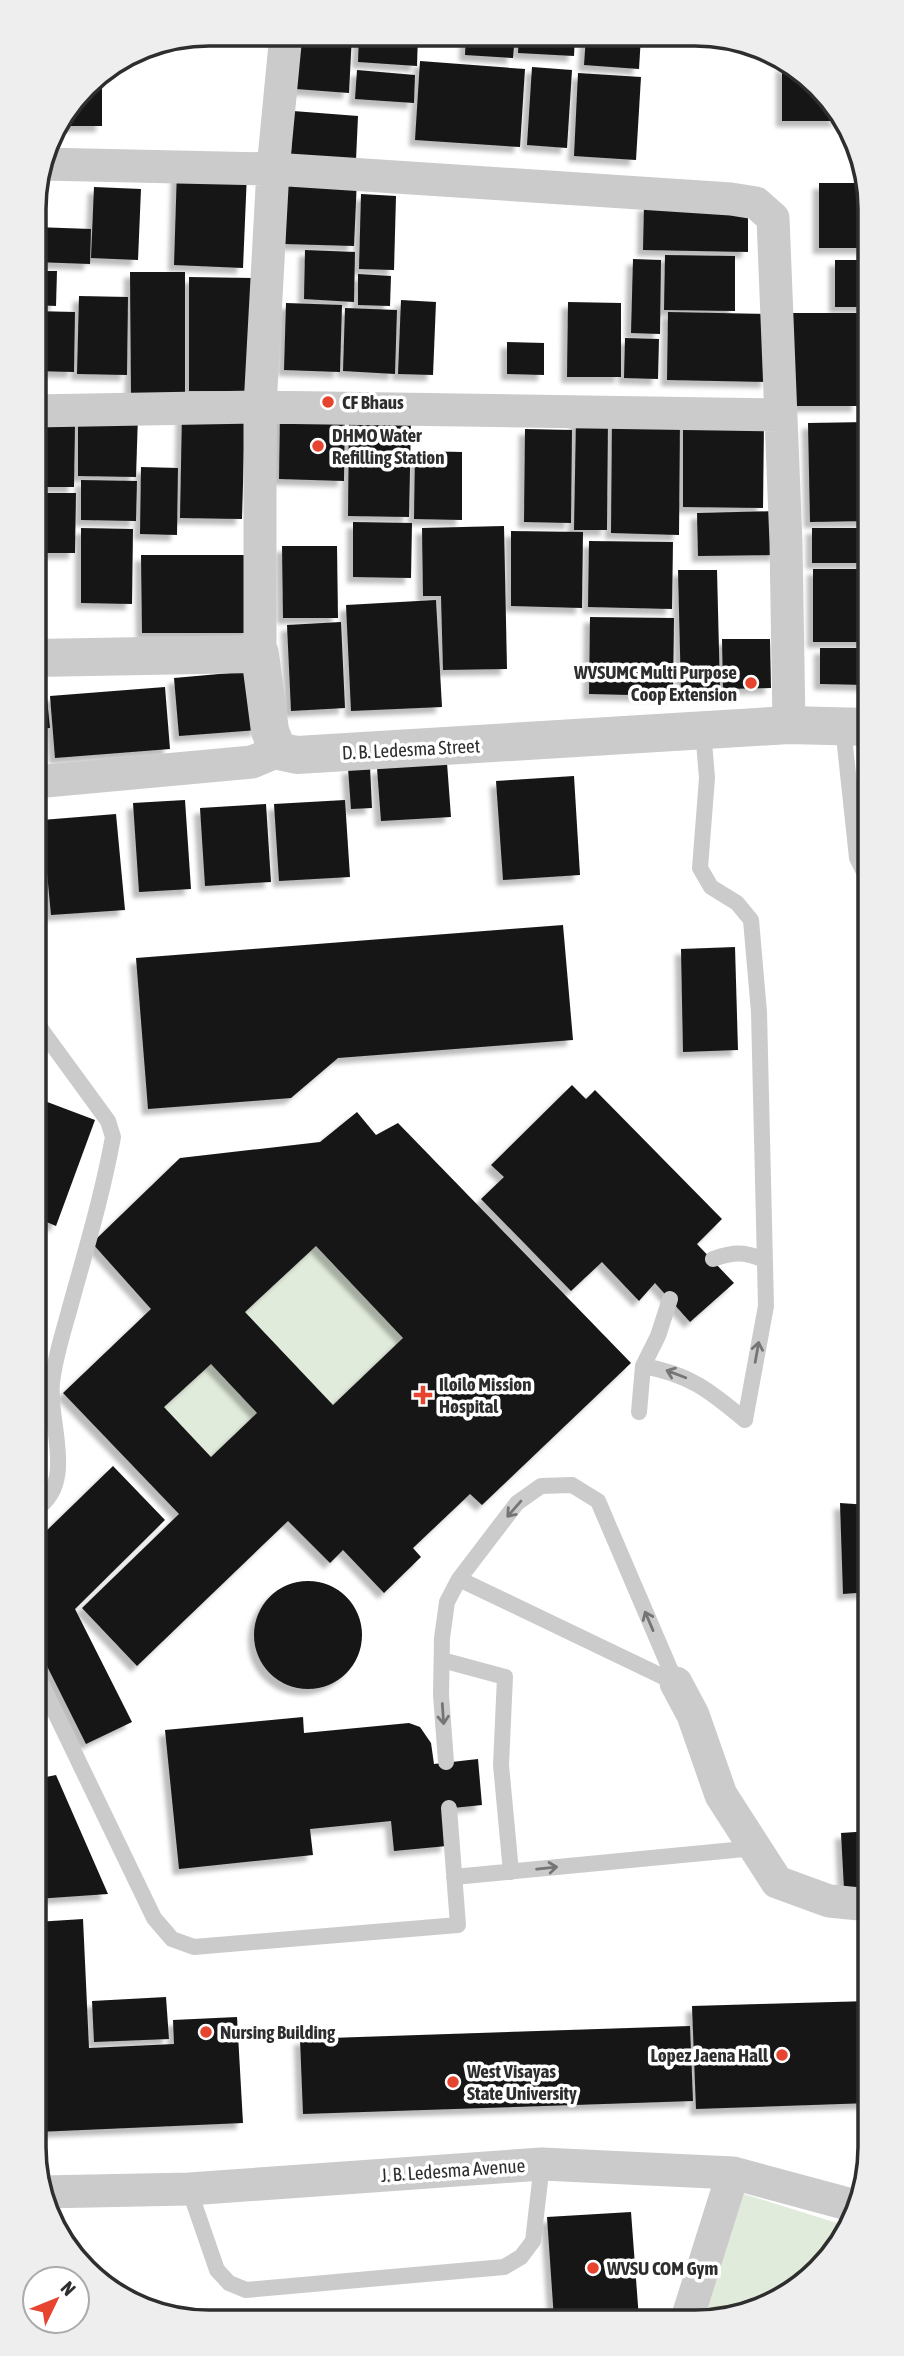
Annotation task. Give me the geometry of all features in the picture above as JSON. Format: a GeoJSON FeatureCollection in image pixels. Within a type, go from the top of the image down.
{"type":"FeatureCollection","features":[{"type":"Feature","properties":{"kind":"street"},"geometry":{"type":"LineString","coordinates":[[46,781],[251,762],[278,751],[270,731],[260,654],[260,407],[273,169],[285,46]]}},
{"type":"Feature","properties":{"kind":"street"},"geometry":{"type":"LineString","coordinates":[[52,164],[273,169],[731,199],[756,203],[773,218],[786,542],[789,725]]}},
{"type":"Feature","properties":{"kind":"street"},"geometry":{"type":"LineString","coordinates":[[46,411],[260,407],[780,415]]}},
{"type":"Feature","properties":{"kind":"street"},"geometry":{"type":"LineString","coordinates":[[46,658],[260,654]]}},
{"type":"Feature","properties":{"kind":"street","name":"D. B. Ledesma Street"},"geometry":{"type":"LineString","coordinates":[[278,751],[297,755],[789,725],[855,727]]}},
{"type":"Feature","properties":{"kind":"street"},"geometry":{"type":"LineString","coordinates":[[676,1683],[693,1715],[721,1795],[777,1882],[829,1902],[858,1904]]}},
{"type":"Feature","properties":{"kind":"street","name":"J. B. Ledesma Avenue"},"geometry":{"type":"LineString","coordinates":[[52,2192],[189,2189],[542,2164],[733,2173],[848,2204]]}},
{"type":"Feature","properties":{"kind":"street"},"geometry":{"type":"LineString","coordinates":[[690,2310],[733,2173]]}},
{"type":"Feature","properties":{"kind":"lane"},"geometry":{"type":"LineString","coordinates":[[855,727],[858,860]]}},
{"type":"Feature","properties":{"kind":"lane"},"geometry":{"type":"LineString","coordinates":[[643,1366],[671,1371],[693,1381],[745,1420],[765,1306],[759,1013],[751,919],[737,903],[711,887],[700,868],[707,778],[704,730]]}},
{"type":"Feature","properties":{"kind":"lane"},"geometry":{"type":"LineString","coordinates":[[46,1036],[108,1121],[113,1138],[60,1343],[52,1385],[58,1463],[56,1484],[46,1502]]}},
{"type":"Feature","properties":{"kind":"lane"},"geometry":{"type":"LineString","coordinates":[[713,1259],[733,1252],[750,1254],[764,1260]]}},
{"type":"Feature","properties":{"kind":"lane"},"geometry":{"type":"LineString","coordinates":[[639,1412],[643,1366],[658,1336],[670,1299]]}},
{"type":"Feature","properties":{"kind":"lane"},"geometry":{"type":"LineString","coordinates":[[446,1762],[442,1638],[447,1602],[459,1578],[517,1503],[541,1486],[572,1485],[598,1501],[676,1683]]}},
{"type":"Feature","properties":{"kind":"lane"},"geometry":{"type":"LineString","coordinates":[[459,1578],[676,1683]]}},
{"type":"Feature","properties":{"kind":"lane"},"geometry":{"type":"LineString","coordinates":[[442,1660],[505,1677],[501,1765],[511,1872]]}},
{"type":"Feature","properties":{"kind":"lane"},"geometry":{"type":"LineString","coordinates":[[46,1694],[155,1918],[172,1939],[194,1947],[458,1925],[449,1808]]}},
{"type":"Feature","properties":{"kind":"lane"},"geometry":{"type":"LineString","coordinates":[[454,1877],[755,1848]]}},
{"type":"Feature","properties":{"kind":"lane"},"geometry":{"type":"LineString","coordinates":[[189,2189],[216,2270],[229,2283],[246,2290],[504,2266],[522,2257],[533,2241],[542,2164]]}},
{"type":"Feature","properties":{"kind":"green space"},"geometry":{"type":"Polygon","coordinates":[[[316,1246],[403,1338],[333,1405],[245,1312],[316,1246]]]}},
{"type":"Feature","properties":{"kind":"green space"},"geometry":{"type":"Polygon","coordinates":[[[211,1364],[257,1413],[211,1457],[164,1407],[211,1364]]]}},
{"type":"Feature","properties":{"kind":"green space"},"geometry":{"type":"Polygon","coordinates":[[[741,2193],[839,2224],[811,2263],[777,2289],[748,2302],[704,2310],[741,2193]]]}},
{"type":"Feature","properties":{"kind":"building"},"geometry":{"type":"Polygon","coordinates":[[[298,46],[351,46],[349,93],[296,89],[298,46]]]}},
{"type":"Feature","properties":{"kind":"building"},"geometry":{"type":"Polygon","coordinates":[[[359,46],[418,46],[417,66],[358,62],[359,46]]]}},
{"type":"Feature","properties":{"kind":"building"},"geometry":{"type":"Polygon","coordinates":[[[465,46],[514,46],[513,58],[465,55],[465,46]]]}},
{"type":"Feature","properties":{"kind":"building"},"geometry":{"type":"Polygon","coordinates":[[[518,46],[574,46],[574,56],[518,53],[518,46]]]}},
{"type":"Feature","properties":{"kind":"building"},"geometry":{"type":"Polygon","coordinates":[[[585,46],[640,46],[639,69],[584,65],[585,46]]]}},
{"type":"Feature","properties":{"kind":"building"},"geometry":{"type":"Polygon","coordinates":[[[420,61],[525,69],[520,147],[415,140],[420,61]]]}},
{"type":"Feature","properties":{"kind":"building"},"geometry":{"type":"Polygon","coordinates":[[[532,67],[572,70],[567,148],[527,145],[532,67]]]}},
{"type":"Feature","properties":{"kind":"building"},"geometry":{"type":"Polygon","coordinates":[[[357,70],[415,75],[414,103],[355,99],[357,70]]]}},
{"type":"Feature","properties":{"kind":"building"},"geometry":{"type":"Polygon","coordinates":[[[782,70],[811,93],[833,121],[782,121],[782,70]]]}},
{"type":"Feature","properties":{"kind":"building"},"geometry":{"type":"Polygon","coordinates":[[[578,73],[641,77],[636,160],[574,156],[578,73]]]}},
{"type":"Feature","properties":{"kind":"building"},"geometry":{"type":"Polygon","coordinates":[[[102,85],[102,126],[68,126],[79,109],[102,85]]]}},
{"type":"Feature","properties":{"kind":"building"},"geometry":{"type":"Polygon","coordinates":[[[293,111],[358,116],[356,160],[291,156],[293,111]]]}},
{"type":"Feature","properties":{"kind":"building"},"geometry":{"type":"Polygon","coordinates":[[[177,170],[247,173],[243,268],[174,265],[177,170]]]}},
{"type":"Feature","properties":{"kind":"building"},"geometry":{"type":"Polygon","coordinates":[[[287,176],[357,179],[354,246],[285,244],[287,176]]]}},
{"type":"Feature","properties":{"kind":"building"},"geometry":{"type":"Polygon","coordinates":[[[819,183],[856,183],[858,248],[819,248],[819,183]]]}},
{"type":"Feature","properties":{"kind":"building"},"geometry":{"type":"Polygon","coordinates":[[[94,187],[141,189],[138,260],[91,258],[94,187]]]}},
{"type":"Feature","properties":{"kind":"building"},"geometry":{"type":"Polygon","coordinates":[[[361,194],[396,196],[394,270],[359,269],[361,194]]]}},
{"type":"Feature","properties":{"kind":"building"},"geometry":{"type":"Polygon","coordinates":[[[644,205],[748,206],[748,252],[643,250],[644,205]]]}},
{"type":"Feature","properties":{"kind":"building"},"geometry":{"type":"Polygon","coordinates":[[[46,227],[91,229],[90,264],[46,262],[46,227]]]}},
{"type":"Feature","properties":{"kind":"building"},"geometry":{"type":"Polygon","coordinates":[[[305,250],[355,252],[354,302],[304,299],[305,250]]]}},
{"type":"Feature","properties":{"kind":"building"},"geometry":{"type":"Polygon","coordinates":[[[665,255],[735,256],[735,311],[664,310],[665,255]]]}},
{"type":"Feature","properties":{"kind":"building"},"geometry":{"type":"Polygon","coordinates":[[[633,259],[661,260],[660,334],[631,333],[633,259]]]}},
{"type":"Feature","properties":{"kind":"building"},"geometry":{"type":"Polygon","coordinates":[[[835,260],[858,260],[858,307],[835,307],[835,260]]]}},
{"type":"Feature","properties":{"kind":"building"},"geometry":{"type":"Polygon","coordinates":[[[46,271],[57,271],[56,306],[46,306],[46,271]]]}},
{"type":"Feature","properties":{"kind":"building"},"geometry":{"type":"Polygon","coordinates":[[[130,272],[185,272],[185,395],[131,395],[130,272]]]}},
{"type":"Feature","properties":{"kind":"building"},"geometry":{"type":"Polygon","coordinates":[[[358,274],[391,276],[390,306],[358,305],[358,274]]]}},
{"type":"Feature","properties":{"kind":"building"},"geometry":{"type":"Polygon","coordinates":[[[189,277],[252,278],[253,391],[189,391],[189,277]]]}},
{"type":"Feature","properties":{"kind":"building"},"geometry":{"type":"Polygon","coordinates":[[[79,296],[128,297],[127,375],[77,374],[79,296]]]}},
{"type":"Feature","properties":{"kind":"building"},"geometry":{"type":"Polygon","coordinates":[[[401,300],[436,302],[433,375],[398,374],[401,300]]]}},
{"type":"Feature","properties":{"kind":"building"},"geometry":{"type":"Polygon","coordinates":[[[568,302],[621,303],[621,377],[567,377],[568,302]]]}},
{"type":"Feature","properties":{"kind":"building"},"geometry":{"type":"Polygon","coordinates":[[[286,303],[342,305],[340,372],[284,370],[286,303]]]}},
{"type":"Feature","properties":{"kind":"building"},"geometry":{"type":"Polygon","coordinates":[[[345,308],[397,310],[395,374],[343,371],[345,308]]]}},
{"type":"Feature","properties":{"kind":"building"},"geometry":{"type":"Polygon","coordinates":[[[46,311],[75,312],[74,372],[46,371],[46,311]]]}},
{"type":"Feature","properties":{"kind":"building"},"geometry":{"type":"Polygon","coordinates":[[[668,312],[768,314],[767,382],[667,380],[668,312]]]}},
{"type":"Feature","properties":{"kind":"building"},"geometry":{"type":"Polygon","coordinates":[[[793,313],[858,313],[858,406],[793,406],[793,313]]]}},
{"type":"Feature","properties":{"kind":"building"},"geometry":{"type":"Polygon","coordinates":[[[625,338],[659,339],[658,379],[624,378],[625,338]]]}},
{"type":"Feature","properties":{"kind":"building"},"geometry":{"type":"Polygon","coordinates":[[[507,342],[544,343],[544,375],[507,374],[507,342]]]}},
{"type":"Feature","properties":{"kind":"building"},"geometry":{"type":"Polygon","coordinates":[[[280,412],[345,413],[344,481],[279,479],[280,412]]]}},
{"type":"Feature","properties":{"kind":"building"},"geometry":{"type":"Polygon","coordinates":[[[182,413],[245,415],[242,519],[180,518],[182,413]]]}},
{"type":"Feature","properties":{"kind":"building"},"geometry":{"type":"Polygon","coordinates":[[[78,414],[138,415],[136,477],[78,476],[78,414]]]}},
{"type":"Feature","properties":{"kind":"building"},"geometry":{"type":"Polygon","coordinates":[[[612,417],[680,419],[679,535],[611,533],[612,417]]]}},
{"type":"Feature","properties":{"kind":"building"},"geometry":{"type":"Polygon","coordinates":[[[576,419],[608,419],[607,530],[574,530],[576,419]]]}},
{"type":"Feature","properties":{"kind":"building"},"geometry":{"type":"Polygon","coordinates":[[[683,419],[764,421],[763,508],[683,507],[683,419]]]}},
{"type":"Feature","properties":{"kind":"building"},"geometry":{"type":"Polygon","coordinates":[[[349,422],[411,423],[409,517],[348,516],[349,422]]]}},
{"type":"Feature","properties":{"kind":"building"},"geometry":{"type":"Polygon","coordinates":[[[858,422],[858,521],[810,522],[808,423],[858,422]]]}},
{"type":"Feature","properties":{"kind":"building"},"geometry":{"type":"Polygon","coordinates":[[[46,425],[75,425],[74,487],[46,487],[46,425]]]}},
{"type":"Feature","properties":{"kind":"building"},"geometry":{"type":"Polygon","coordinates":[[[525,429],[572,430],[571,523],[524,522],[525,429]]]}},
{"type":"Feature","properties":{"kind":"building"},"geometry":{"type":"Polygon","coordinates":[[[415,451],[462,452],[462,520],[414,519],[415,451]]]}},
{"type":"Feature","properties":{"kind":"building"},"geometry":{"type":"Polygon","coordinates":[[[141,467],[178,468],[177,535],[140,534],[141,467]]]}},
{"type":"Feature","properties":{"kind":"building"},"geometry":{"type":"Polygon","coordinates":[[[81,480],[137,481],[136,521],[81,520],[81,480]]]}},
{"type":"Feature","properties":{"kind":"building"},"geometry":{"type":"Polygon","coordinates":[[[46,493],[76,493],[75,553],[46,553],[46,493]]]}},
{"type":"Feature","properties":{"kind":"building"},"geometry":{"type":"Polygon","coordinates":[[[776,511],[777,555],[698,556],[697,513],[776,511]]]}},
{"type":"Feature","properties":{"kind":"building"},"geometry":{"type":"Polygon","coordinates":[[[353,522],[412,523],[411,578],[353,577],[353,522]]]}},
{"type":"Feature","properties":{"kind":"building"},"geometry":{"type":"Polygon","coordinates":[[[504,526],[507,669],[443,670],[441,596],[423,596],[422,528],[504,526]]]}},
{"type":"Feature","properties":{"kind":"building"},"geometry":{"type":"Polygon","coordinates":[[[81,528],[133,529],[132,604],[81,603],[81,528]]]}},
{"type":"Feature","properties":{"kind":"building"},"geometry":{"type":"Polygon","coordinates":[[[812,528],[858,528],[858,563],[812,563],[812,528]]]}},
{"type":"Feature","properties":{"kind":"building"},"geometry":{"type":"Polygon","coordinates":[[[511,531],[583,532],[582,608],[511,606],[511,531]]]}},
{"type":"Feature","properties":{"kind":"building"},"geometry":{"type":"Polygon","coordinates":[[[589,541],[673,542],[672,609],[588,607],[589,541]]]}},
{"type":"Feature","properties":{"kind":"building"},"geometry":{"type":"Polygon","coordinates":[[[282,546],[337,546],[338,618],[283,618],[282,546]]]}},
{"type":"Feature","properties":{"kind":"building"},"geometry":{"type":"Polygon","coordinates":[[[141,555],[251,555],[252,633],[142,633],[141,555]]]}},
{"type":"Feature","properties":{"kind":"building"},"geometry":{"type":"Polygon","coordinates":[[[813,569],[858,569],[858,642],[813,642],[813,569]]]}},
{"type":"Feature","properties":{"kind":"building"},"geometry":{"type":"Polygon","coordinates":[[[678,570],[717,570],[720,691],[681,692],[678,570]]]}},
{"type":"Feature","properties":{"kind":"building"},"geometry":{"type":"Polygon","coordinates":[[[436,600],[442,707],[351,711],[346,605],[436,600]]]}},
{"type":"Feature","properties":{"kind":"building"},"geometry":{"type":"Polygon","coordinates":[[[590,617],[674,618],[673,696],[589,694],[590,617]]]}},
{"type":"Feature","properties":{"kind":"building"},"geometry":{"type":"Polygon","coordinates":[[[341,622],[345,708],[291,711],[287,625],[341,622]]]}},
{"type":"Feature","properties":{"kind":"building"},"geometry":{"type":"Polygon","coordinates":[[[722,639],[770,639],[771,688],[723,689],[722,639]]]}},
{"type":"Feature","properties":{"kind":"building"},"geometry":{"type":"Polygon","coordinates":[[[820,648],[858,648],[858,685],[820,684],[820,648]]]}},
{"type":"Feature","properties":{"kind":"building"},"geometry":{"type":"Polygon","coordinates":[[[253,671],[258,730],[179,736],[174,678],[253,671]]]}},
{"type":"Feature","properties":{"kind":"building"},"geometry":{"type":"Polygon","coordinates":[[[165,687],[170,749],[55,758],[50,696],[165,687]]]}},
{"type":"Feature","properties":{"kind":"building"},"geometry":{"type":"Polygon","coordinates":[[[46,689],[50,728],[46,728],[46,689]]]}},
{"type":"Feature","properties":{"kind":"building"},"geometry":{"type":"Polygon","coordinates":[[[447,763],[451,817],[381,821],[377,768],[447,763]]]}},
{"type":"Feature","properties":{"kind":"building"},"geometry":{"type":"Polygon","coordinates":[[[370,767],[372,808],[351,809],[348,768],[370,767]]]}},
{"type":"Feature","properties":{"kind":"building"},"geometry":{"type":"Polygon","coordinates":[[[574,776],[580,875],[503,880],[496,781],[574,776]]]}},
{"type":"Feature","properties":{"kind":"building"},"geometry":{"type":"Polygon","coordinates":[[[185,800],[191,889],[139,892],[133,803],[185,800]]]}},
{"type":"Feature","properties":{"kind":"building"},"geometry":{"type":"Polygon","coordinates":[[[345,800],[350,877],[279,881],[274,804],[345,800]]]}},
{"type":"Feature","properties":{"kind":"building"},"geometry":{"type":"Polygon","coordinates":[[[266,804],[271,882],[205,886],[200,808],[266,804]]]}},
{"type":"Feature","properties":{"kind":"building"},"geometry":{"type":"Polygon","coordinates":[[[116,814],[125,910],[51,915],[46,862],[46,820],[116,814]]]}},
{"type":"Feature","properties":{"kind":"building"},"geometry":{"type":"Polygon","coordinates":[[[563,925],[573,1040],[338,1058],[291,1098],[148,1109],[136,958],[563,925]]]}},
{"type":"Feature","properties":{"kind":"building"},"geometry":{"type":"Polygon","coordinates":[[[735,947],[738,1050],[683,1052],[681,949],[735,947]]]}},
{"type":"Feature","properties":{"kind":"building"},"geometry":{"type":"Polygon","coordinates":[[[572,1085],[586,1099],[595,1090],[722,1219],[697,1244],[734,1283],[690,1322],[655,1283],[639,1301],[602,1262],[571,1291],[481,1199],[504,1177],[491,1165],[572,1085]]]}},
{"type":"Feature","properties":{"kind":"building"},"geometry":{"type":"Polygon","coordinates":[[[46,1102],[95,1120],[56,1226],[46,1222],[46,1102]]]}},
{"type":"Feature","properties":{"kind":"building"},"geometry":{"type":"Polygon","coordinates":[[[357,1112],[376,1135],[398,1123],[631,1363],[482,1505],[470,1494],[413,1548],[421,1557],[384,1593],[343,1550],[330,1563],[288,1521],[137,1666],[82,1608],[179,1514],[63,1393],[151,1309],[92,1243],[180,1158],[320,1142],[357,1112]],[[316,1246],[245,1312],[333,1405],[403,1338],[316,1246]],[[211,1364],[164,1407],[211,1457],[257,1413],[211,1364]]]}},
{"type":"Feature","properties":{"kind":"building"},"geometry":{"type":"Polygon","coordinates":[[[113,1466],[165,1520],[75,1609],[132,1722],[86,1744],[46,1664],[46,1531],[113,1466]]]}},
{"type":"Feature","properties":{"kind":"building"},"geometry":{"type":"Polygon","coordinates":[[[840,1503],[858,1504],[858,1593],[843,1594],[840,1503]]]}},
{"type":"Feature","properties":{"kind":"building"},"geometry":{"type":"Polygon","coordinates":[[[308,1581],[329,1585],[346,1597],[358,1614],[362,1635],[358,1656],[346,1673],[329,1685],[308,1689],[287,1685],[270,1673],[258,1656],[254,1635],[258,1614],[270,1597],[287,1585],[308,1581]]]}},
{"type":"Feature","properties":{"kind":"building"},"geometry":{"type":"Polygon","coordinates":[[[303,1717],[304,1733],[409,1723],[420,1727],[431,1743],[434,1764],[478,1759],[482,1805],[443,1809],[447,1846],[394,1851],[391,1821],[310,1829],[313,1855],[179,1869],[165,1730],[303,1717]]]}},
{"type":"Feature","properties":{"kind":"building"},"geometry":{"type":"Polygon","coordinates":[[[56,1775],[108,1894],[46,1898],[46,1777],[56,1775]]]}},
{"type":"Feature","properties":{"kind":"building"},"geometry":{"type":"Polygon","coordinates":[[[858,1832],[858,1888],[844,1889],[841,1833],[858,1832]]]}},
{"type":"Feature","properties":{"kind":"building","name":"Nursing Building"},"geometry":{"type":"Polygon","coordinates":[[[83,1919],[89,2048],[174,2044],[173,2020],[237,2017],[243,2123],[46,2132],[46,1921],[83,1919]]]}},
{"type":"Feature","properties":{"kind":"building"},"geometry":{"type":"Polygon","coordinates":[[[166,1997],[169,2039],[94,2042],[92,2001],[166,1997]]]}},
{"type":"Feature","properties":{"kind":"building","name":"Lopez Jaena Hall"},"geometry":{"type":"Polygon","coordinates":[[[858,2001],[858,2103],[696,2109],[692,2006],[858,2001]]]}},
{"type":"Feature","properties":{"kind":"building"},"geometry":{"type":"Polygon","coordinates":[[[690,2026],[693,2101],[303,2114],[300,2039],[690,2026]]]}},
{"type":"Feature","properties":{"kind":"building","name":"WVSU COM Gym"},"geometry":{"type":"Polygon","coordinates":[[[631,2212],[638,2310],[553,2310],[547,2217],[631,2212]]]}},
{"type":"Feature","properties":{"kind":"place","name":"CF Bhaus"},"geometry":{"type":"Point","coordinates":[328,402]}},
{"type":"Feature","properties":{"kind":"place","name":"DHMO Water Refilling Station"},"geometry":{"type":"Point","coordinates":[318,446]}},
{"type":"Feature","properties":{"kind":"place","name":"WVSUMC Multi Purpose Coop Extension"},"geometry":{"type":"Point","coordinates":[751,683]}},
{"type":"Feature","properties":{"kind":"place","name":"Iloilo Mission Hospital"},"geometry":{"type":"Point","coordinates":[423,1395]}},
{"type":"Feature","properties":{"kind":"place","name":"Nursing Building"},"geometry":{"type":"Point","coordinates":[206,2032]}},
{"type":"Feature","properties":{"kind":"place","name":"Lopez Jaena Hall"},"geometry":{"type":"Point","coordinates":[782,2055]}},
{"type":"Feature","properties":{"kind":"place","name":"West Visayas State University"},"geometry":{"type":"Point","coordinates":[453,2082]}},
{"type":"Feature","properties":{"kind":"place","name":"WVSU COM Gym"},"geometry":{"type":"Point","coordinates":[593,2268]}}]}
